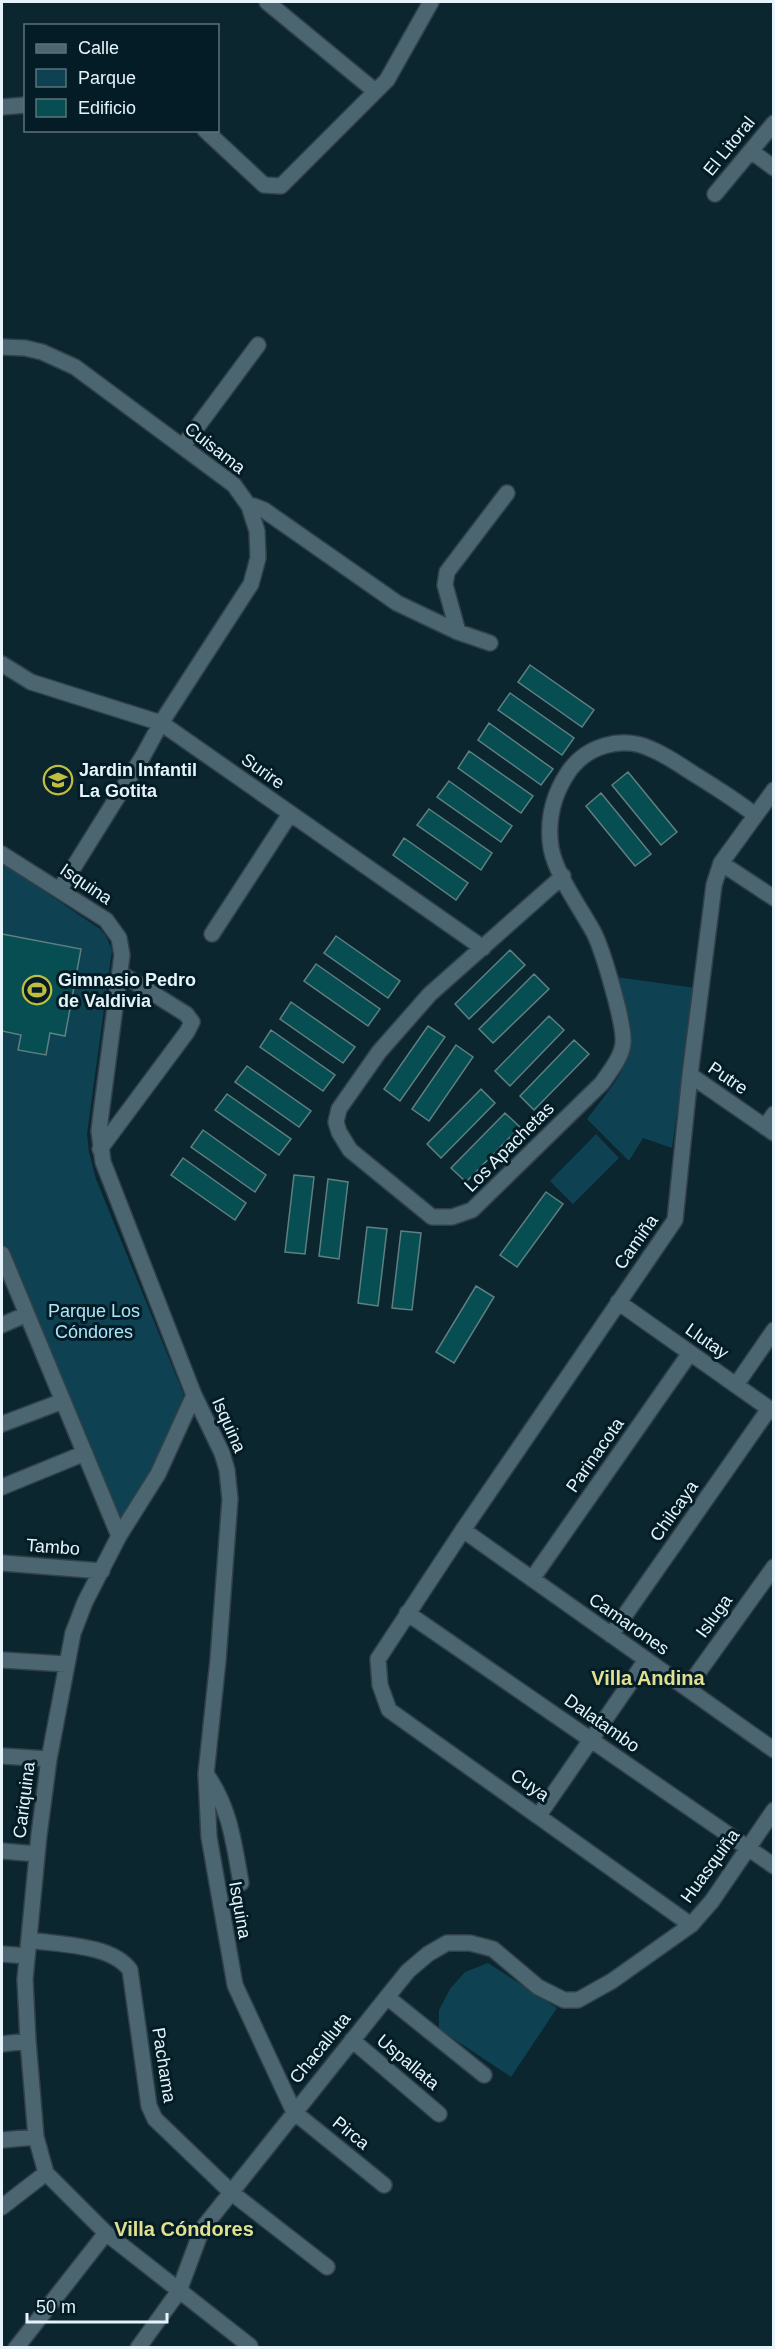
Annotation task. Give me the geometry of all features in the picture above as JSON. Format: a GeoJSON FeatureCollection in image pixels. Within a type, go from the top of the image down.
{"type":"FeatureCollection","features":[{"type":"Feature","properties":{"kind":"street"},"geometry":{"type":"LineString","coordinates":[[267,2],[375,91]]}},
{"type":"Feature","properties":{"kind":"street"},"geometry":{"type":"LineString","coordinates":[[207,132],[264,185],[275,187],[286,183],[392,72],[431,2]]}},
{"type":"Feature","properties":{"kind":"street"},"geometry":{"type":"LineString","coordinates":[[2,106],[24,105]]}},
{"type":"Feature","properties":{"kind":"street","name":"El Litoral"},"geometry":{"type":"LineString","coordinates":[[716,194],[774,123]]}},
{"type":"Feature","properties":{"kind":"street"},"geometry":{"type":"LineString","coordinates":[[751,151],[774,168]]}},
{"type":"Feature","properties":{"kind":"street"},"geometry":{"type":"LineString","coordinates":[[183,446],[258,345]]}},
{"type":"Feature","properties":{"kind":"street","name":"Cuisama"},"geometry":{"type":"LineString","coordinates":[[2,347],[25,348],[59,358],[75,367],[234,485],[249,507],[259,545],[251,584],[161,723],[60,889]]}},
{"type":"Feature","properties":{"kind":"street"},"geometry":{"type":"LineString","coordinates":[[458,632],[445,585],[447,572],[507,493]]}},
{"type":"Feature","properties":{"kind":"street"},"geometry":{"type":"LineString","coordinates":[[249,507],[254,506],[264,510],[397,603],[458,632],[490,643]]}},
{"type":"Feature","properties":{"kind":"street","name":"Surire"},"geometry":{"type":"LineString","coordinates":[[2,664],[31,682],[161,723],[483,948]]}},
{"type":"Feature","properties":{"kind":"street","name":"Los Apachetas"},"geometry":{"type":"LineString","coordinates":[[563,876],[447,977],[392,1036],[339,1109],[336,1122],[350,1150],[432,1217],[452,1217],[472,1210],[602,1083],[624,1044],[623,1025],[595,935],[563,876],[555,863],[552,849],[550,828],[552,807],[571,768],[579,759],[599,747],[624,742],[650,748],[732,797],[755,814]]}},
{"type":"Feature","properties":{"kind":"street","name":"Camiña"},"geometry":{"type":"LineString","coordinates":[[378,1659],[462,1530],[675,1220],[690,1075],[714,885],[722,863],[774,790]]}},
{"type":"Feature","properties":{"kind":"street"},"geometry":{"type":"LineString","coordinates":[[212,934],[291,814]]}},
{"type":"Feature","properties":{"kind":"street","name":"Isquina"},"geometry":{"type":"LineString","coordinates":[[2,854],[106,920],[113,928],[121,946],[120,973],[100,1114],[100,1149],[107,1175],[194,1395],[222,1453],[229,1484],[218,1660],[206,1774],[209,1838],[235,1985],[294,2112]]}},
{"type":"Feature","properties":{"kind":"street"},"geometry":{"type":"LineString","coordinates":[[722,863],[774,898]]}},
{"type":"Feature","properties":{"kind":"street"},"geometry":{"type":"LineString","coordinates":[[100,1149],[187,1032],[192,1022],[186,1014],[120,973]]}},
{"type":"Feature","properties":{"kind":"street","name":"Putre"},"geometry":{"type":"LineString","coordinates":[[690,1075],[771,1124]]}},
{"type":"Feature","properties":{"kind":"street"},"geometry":{"type":"LineString","coordinates":[[2,1254],[119,1536]]}},
{"type":"Feature","properties":{"kind":"street","name":"Llutay"},"geometry":{"type":"LineString","coordinates":[[618,1302],[771,1410]]}},
{"type":"Feature","properties":{"kind":"street"},"geometry":{"type":"LineString","coordinates":[[2,1325],[27,1314]]}},
{"type":"Feature","properties":{"kind":"street"},"geometry":{"type":"LineString","coordinates":[[736,1385],[774,1330]]}},
{"type":"Feature","properties":{"kind":"street","name":"Parinacota"},"geometry":{"type":"LineString","coordinates":[[532,1579],[690,1353]]}},
{"type":"Feature","properties":{"kind":"street","name":"Cariquina"},"geometry":{"type":"LineString","coordinates":[[194,1395],[158,1474],[119,1536],[85,1602],[73,1633],[49,1760],[37,1854],[25,1979],[28,2041],[36,2137],[46,2173],[106,2234],[250,2346]]}},
{"type":"Feature","properties":{"kind":"street"},"geometry":{"type":"LineString","coordinates":[[2,1424],[63,1401]]}},
{"type":"Feature","properties":{"kind":"street","name":"Chilcaya"},"geometry":{"type":"LineString","coordinates":[[611,1635],[771,1410]]}},
{"type":"Feature","properties":{"kind":"street"},"geometry":{"type":"LineString","coordinates":[[2,1487],[85,1453]]}},
{"type":"Feature","properties":{"kind":"street","name":"Camarones"},"geometry":{"type":"LineString","coordinates":[[462,1530],[646,1660],[771,1744]]}},
{"type":"Feature","properties":{"kind":"street","name":"Tambo"},"geometry":{"type":"LineString","coordinates":[[2,1563],[102,1571]]}},
{"type":"Feature","properties":{"kind":"street","name":"Isluga"},"geometry":{"type":"LineString","coordinates":[[687,1688],[774,1567]]}},
{"type":"Feature","properties":{"kind":"street","name":"Dalatambo"},"geometry":{"type":"LineString","coordinates":[[407,1613],[774,1866]]}},
{"type":"Feature","properties":{"kind":"street","name":"Cuya"},"geometry":{"type":"LineString","coordinates":[[378,1659],[380,1685],[389,1710],[691,1925]]}},
{"type":"Feature","properties":{"kind":"street"},"geometry":{"type":"LineString","coordinates":[[2,1660],[66,1664]]}},
{"type":"Feature","properties":{"kind":"street"},"geometry":{"type":"LineString","coordinates":[[539,1815],[646,1660]]}},
{"type":"Feature","properties":{"kind":"street"},"geometry":{"type":"LineString","coordinates":[[2,1756],[49,1760]]}},
{"type":"Feature","properties":{"kind":"street"},"geometry":{"type":"LineString","coordinates":[[206,1774],[219,1791],[230,1822],[241,1883]]}},
{"type":"Feature","properties":{"kind":"street","name":"Huasquiña"},"geometry":{"type":"LineString","coordinates":[[612,1981],[691,1925],[712,1901],[774,1810]]}},
{"type":"Feature","properties":{"kind":"street"},"geometry":{"type":"LineString","coordinates":[[2,1851],[37,1854]]}},
{"type":"Feature","properties":{"kind":"street","name":"Pachama"},"geometry":{"type":"LineString","coordinates":[[29,1940],[106,1952],[126,1964],[130,1970],[152,2112],[168,2134],[232,2193],[327,2267]]}},
{"type":"Feature","properties":{"kind":"street","name":"Chacalluta"},"geometry":{"type":"LineString","coordinates":[[138,2348],[180,2291],[202,2229],[408,1971],[428,1954],[447,1943],[470,1943],[494,1949],[538,1987],[564,2000],[578,2000],[612,1981]]}},
{"type":"Feature","properties":{"kind":"street"},"geometry":{"type":"LineString","coordinates":[[2,1954],[27,1956]]}},
{"type":"Feature","properties":{"kind":"street"},"geometry":{"type":"LineString","coordinates":[[387,1997],[484,2076]]}},
{"type":"Feature","properties":{"kind":"street","name":"Uspallata"},"geometry":{"type":"LineString","coordinates":[[352,2040],[439,2114]]}},
{"type":"Feature","properties":{"kind":"street"},"geometry":{"type":"LineString","coordinates":[[2,2044],[28,2041]]}},
{"type":"Feature","properties":{"kind":"street","name":"Pirca"},"geometry":{"type":"LineString","coordinates":[[294,2112],[384,2185]]}},
{"type":"Feature","properties":{"kind":"street"},"geometry":{"type":"LineString","coordinates":[[2,2140],[36,2137]]}},
{"type":"Feature","properties":{"kind":"street"},"geometry":{"type":"LineString","coordinates":[[2,2207],[46,2173]]}},
{"type":"Feature","properties":{"kind":"street"},"geometry":{"type":"LineString","coordinates":[[16,2348],[106,2234]]}},
{"type":"Feature","properties":{"kind":"green space","name":"Parque Los Cóndores"},"geometry":{"type":"Polygon","coordinates":[[[2,863],[100,929],[112,950],[87,1134],[89,1152],[96,1179],[184,1395],[152,1472],[122,1521],[81,1434],[2,1242],[2,863]]]}},
{"type":"Feature","properties":{"kind":"green space"},"geometry":{"type":"Polygon","coordinates":[[[616,977],[695,988],[672,1148],[643,1138],[629,1161],[587,1119],[619,1075],[629,1050],[630,1022],[616,977]]]}},
{"type":"Feature","properties":{"kind":"green space"},"geometry":{"type":"Polygon","coordinates":[[[596,1134],[619,1158],[573,1204],[550,1181],[596,1134]]]}},
{"type":"Feature","properties":{"kind":"green space"},"geometry":{"type":"Polygon","coordinates":[[[488,1963],[557,2008],[511,2077],[439,2029],[439,2010],[450,1989],[465,1972],[488,1963]]]}},
{"type":"Feature","properties":{"kind":"building"},"geometry":{"type":"Polygon","coordinates":[[[530,665],[594,710],[582,727],[518,682],[530,665]]]}},
{"type":"Feature","properties":{"kind":"building"},"geometry":{"type":"Polygon","coordinates":[[[510,693],[574,738],[562,755],[498,710],[510,693]]]}},
{"type":"Feature","properties":{"kind":"building"},"geometry":{"type":"Polygon","coordinates":[[[489,723],[553,769],[541,785],[478,740],[489,723]]]}},
{"type":"Feature","properties":{"kind":"building"},"geometry":{"type":"Polygon","coordinates":[[[469,751],[533,796],[521,813],[458,768],[469,751]]]}},
{"type":"Feature","properties":{"kind":"building"},"geometry":{"type":"Polygon","coordinates":[[[628,772],[677,832],[661,845],[612,785],[628,772]]]}},
{"type":"Feature","properties":{"kind":"building"},"geometry":{"type":"Polygon","coordinates":[[[449,781],[512,826],[501,842],[437,797],[449,781]]]}},
{"type":"Feature","properties":{"kind":"building"},"geometry":{"type":"Polygon","coordinates":[[[601,793],[651,854],[635,866],[586,806],[601,793]]]}},
{"type":"Feature","properties":{"kind":"building"},"geometry":{"type":"Polygon","coordinates":[[[429,809],[492,853],[481,870],[417,825],[429,809]]]}},
{"type":"Feature","properties":{"kind":"building"},"geometry":{"type":"Polygon","coordinates":[[[404,838],[468,883],[456,900],[393,855],[404,838]]]}},
{"type":"Feature","properties":{"kind":"building","name":"Gimnasio Pedro de Valdivia"},"geometry":{"type":"Polygon","coordinates":[[[2,934],[81,949],[65,1036],[50,1033],[46,1055],[18,1050],[21,1035],[2,1031],[2,934]]]}},
{"type":"Feature","properties":{"kind":"building"},"geometry":{"type":"Polygon","coordinates":[[[336,936],[400,981],[388,998],[324,953],[336,936]]]}},
{"type":"Feature","properties":{"kind":"building"},"geometry":{"type":"Polygon","coordinates":[[[510,950],[525,965],[469,1019],[455,1004],[510,950]]]}},
{"type":"Feature","properties":{"kind":"building"},"geometry":{"type":"Polygon","coordinates":[[[316,964],[380,1009],[368,1026],[304,981],[316,964]]]}},
{"type":"Feature","properties":{"kind":"building"},"geometry":{"type":"Polygon","coordinates":[[[534,974],[549,989],[493,1043],[479,1029],[534,974]]]}},
{"type":"Feature","properties":{"kind":"building"},"geometry":{"type":"Polygon","coordinates":[[[291,1002],[355,1047],[343,1063],[280,1019],[291,1002]]]}},
{"type":"Feature","properties":{"kind":"building"},"geometry":{"type":"Polygon","coordinates":[[[549,1016],[564,1030],[510,1086],[495,1071],[549,1016]]]}},
{"type":"Feature","properties":{"kind":"building"},"geometry":{"type":"Polygon","coordinates":[[[428,1026],[445,1037],[400,1101],[384,1089],[428,1026]]]}},
{"type":"Feature","properties":{"kind":"building"},"geometry":{"type":"Polygon","coordinates":[[[271,1030],[335,1075],[323,1091],[260,1047],[271,1030]]]}},
{"type":"Feature","properties":{"kind":"building"},"geometry":{"type":"Polygon","coordinates":[[[574,1040],[589,1054],[534,1110],[520,1096],[574,1040]]]}},
{"type":"Feature","properties":{"kind":"building"},"geometry":{"type":"Polygon","coordinates":[[[456,1045],[473,1057],[429,1121],[412,1109],[456,1045]]]}},
{"type":"Feature","properties":{"kind":"building"},"geometry":{"type":"Polygon","coordinates":[[[247,1066],[311,1111],[299,1127],[235,1082],[247,1066]]]}},
{"type":"Feature","properties":{"kind":"building"},"geometry":{"type":"Polygon","coordinates":[[[481,1089],[495,1103],[441,1158],[427,1144],[481,1089]]]}},
{"type":"Feature","properties":{"kind":"building"},"geometry":{"type":"Polygon","coordinates":[[[227,1094],[291,1139],[279,1155],[215,1110],[227,1094]]]}},
{"type":"Feature","properties":{"kind":"building"},"geometry":{"type":"Polygon","coordinates":[[[505,1113],[520,1127],[466,1182],[451,1168],[505,1113]]]}},
{"type":"Feature","properties":{"kind":"building"},"geometry":{"type":"Polygon","coordinates":[[[203,1130],[266,1175],[255,1192],[191,1147],[203,1130]]]}},
{"type":"Feature","properties":{"kind":"building"},"geometry":{"type":"Polygon","coordinates":[[[183,1158],[246,1203],[235,1220],[171,1175],[183,1158]]]}},
{"type":"Feature","properties":{"kind":"building"},"geometry":{"type":"Polygon","coordinates":[[[294,1175],[314,1177],[305,1254],[285,1252],[294,1175]]]}},
{"type":"Feature","properties":{"kind":"building"},"geometry":{"type":"Polygon","coordinates":[[[328,1179],[348,1182],[339,1259],[319,1256],[328,1179]]]}},
{"type":"Feature","properties":{"kind":"building"},"geometry":{"type":"Polygon","coordinates":[[[546,1192],[563,1204],[517,1267],[500,1255],[546,1192]]]}},
{"type":"Feature","properties":{"kind":"building"},"geometry":{"type":"Polygon","coordinates":[[[367,1227],[387,1229],[378,1306],[358,1303],[367,1227]]]}},
{"type":"Feature","properties":{"kind":"building"},"geometry":{"type":"Polygon","coordinates":[[[401,1231],[421,1233],[412,1310],[392,1308],[401,1231]]]}},
{"type":"Feature","properties":{"kind":"building"},"geometry":{"type":"Polygon","coordinates":[[[476,1286],[494,1297],[454,1363],[436,1352],[476,1286]]]}},
{"type":"Feature","properties":{"kind":"place","name":"Jardin Infantil La Gotita"},"geometry":{"type":"Point","coordinates":[58,780]}},
{"type":"Feature","properties":{"kind":"place","name":"Gimnasio Pedro de Valdivia"},"geometry":{"type":"Point","coordinates":[37,990]}},
{"type":"Feature","properties":{"kind":"district","name":"Villa Andina"},"geometry":{"type":"Point","coordinates":[648,1678]}},
{"type":"Feature","properties":{"kind":"district","name":"Villa Cóndores"},"geometry":{"type":"Point","coordinates":[184,2229]}}]}
